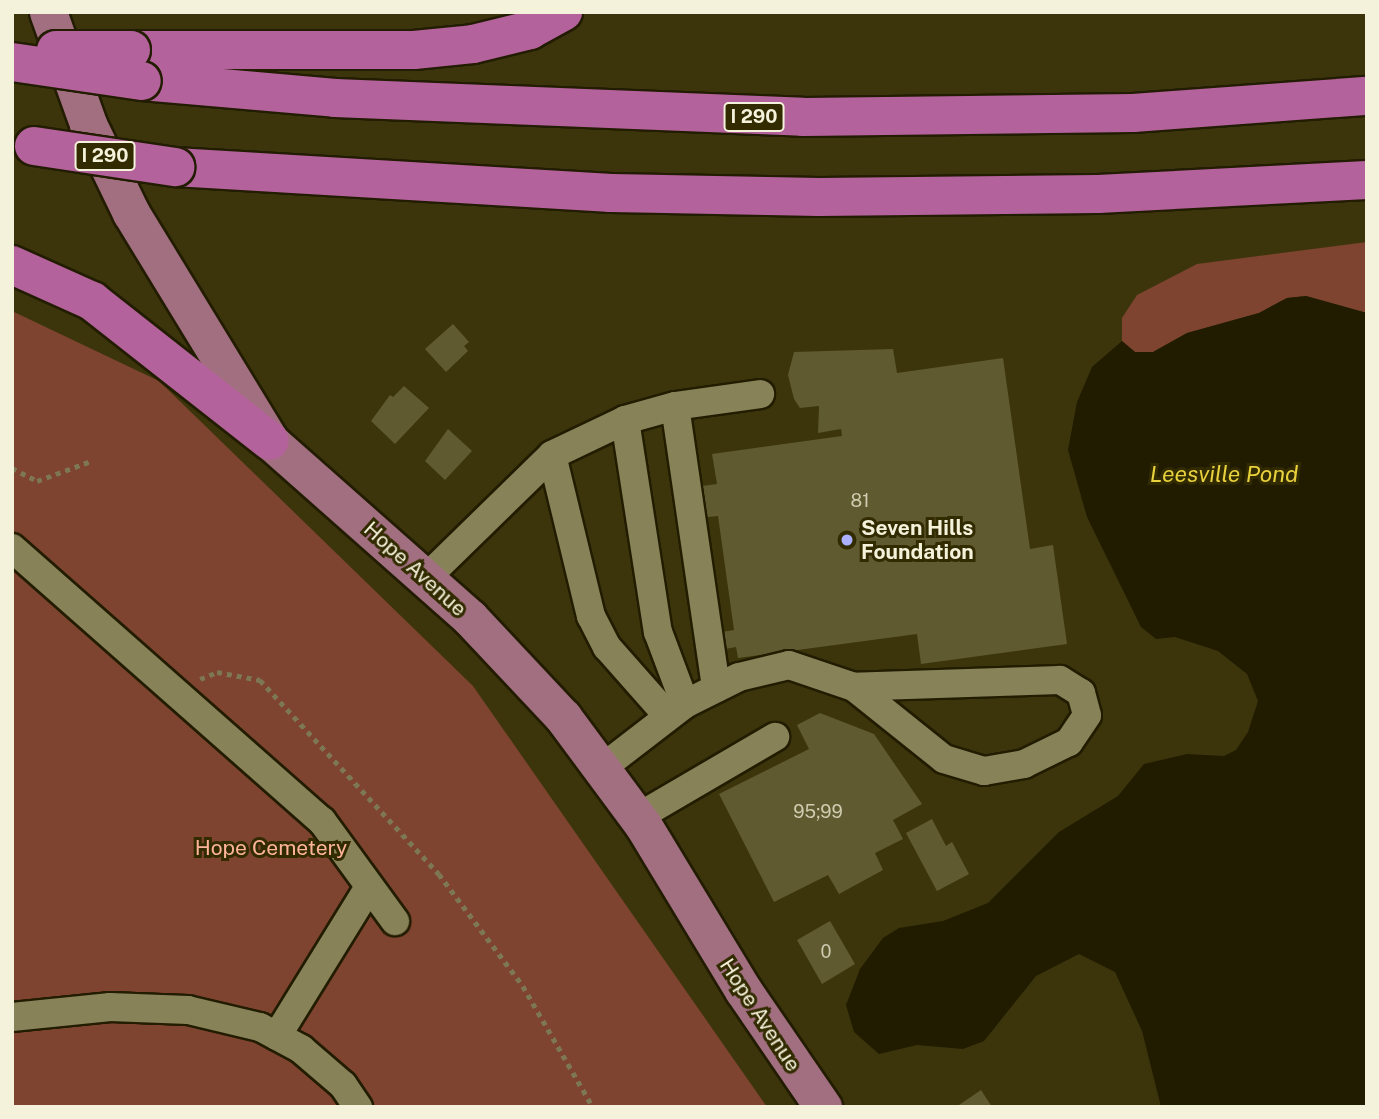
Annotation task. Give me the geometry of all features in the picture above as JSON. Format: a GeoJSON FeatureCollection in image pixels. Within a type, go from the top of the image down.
{"type":"FeatureCollection","features":[{"type":"Feature","properties":{"kind":"highway"},"geometry":{"type":"LineString","coordinates":[[12,50],[136,65],[414,50],[473,44],[530,30],[563,12]]}},
{"type":"Feature","properties":{"kind":"highway","name":"I 290"},"geometry":{"type":"LineString","coordinates":[[12,62],[136,65],[335,98],[803,117],[1133,113],[1367,96]]}},
{"type":"Feature","properties":{"kind":"highway","name":"I 290"},"geometry":{"type":"LineString","coordinates":[[23,145],[175,166],[611,193],[832,197],[1098,194],[1367,180]]}},
{"type":"Feature","properties":{"kind":"highway"},"geometry":{"type":"LineString","coordinates":[[12,265],[92,302],[271,441]]}},
{"type":"Feature","properties":{"kind":"main road","name":"Hope Avenue"},"geometry":{"type":"LineString","coordinates":[[48,12],[88,124],[131,212],[271,441],[426,578],[517,665],[602,768],[638,817],[743,990],[823,1107]]}},
{"type":"Feature","properties":{"kind":"lane"},"geometry":{"type":"LineString","coordinates":[[426,578],[552,455],[625,420],[675,407],[760,394]]}},
{"type":"Feature","properties":{"kind":"lane"},"geometry":{"type":"LineString","coordinates":[[675,407],[716,688]]}},
{"type":"Feature","properties":{"kind":"lane"},"geometry":{"type":"LineString","coordinates":[[625,420],[658,632],[676,710]]}},
{"type":"Feature","properties":{"kind":"lane"},"geometry":{"type":"LineString","coordinates":[[552,455],[591,616],[607,648],[676,710]]}},
{"type":"Feature","properties":{"kind":"lane"},"geometry":{"type":"LineString","coordinates":[[12,548],[322,821],[395,921]]}},
{"type":"Feature","properties":{"kind":"lane"},"geometry":{"type":"LineString","coordinates":[[602,768],[676,710],[716,688],[789,665],[854,687],[944,759],[984,771],[1024,764],[1069,741],[1087,715],[1081,693],[1060,680],[854,687]]}},
{"type":"Feature","properties":{"kind":"lane"},"geometry":{"type":"LineString","coordinates":[[638,817],[775,737]]}},
{"type":"Feature","properties":{"kind":"lane"},"geometry":{"type":"LineString","coordinates":[[277,1036],[369,887]]}},
{"type":"Feature","properties":{"kind":"lane"},"geometry":{"type":"LineString","coordinates":[[12,1017],[110,1007],[188,1010],[260,1027],[300,1049],[342,1085],[358,1107]]}},
{"type":"Feature","properties":{"kind":"path"},"geometry":{"type":"LineString","coordinates":[[12,468],[37,481],[62,476],[91,461]]}},
{"type":"Feature","properties":{"kind":"path"},"geometry":{"type":"LineString","coordinates":[[175,691],[217,672],[260,680],[439,874],[523,986],[593,1107]]}},
{"type":"Feature","properties":{"kind":"green space"},"geometry":{"type":"Polygon","coordinates":[[[1367,242],[1367,313],[1306,296],[1287,298],[1259,313],[1187,333],[1153,352],[1135,352],[1122,341],[1122,318],[1137,295],[1197,264],[1367,242]]]}},
{"type":"Feature","properties":{"kind":"green space","name":"Hope Cemetery"},"geometry":{"type":"Polygon","coordinates":[[[12,311],[159,381],[473,686],[767,1107],[12,1107],[12,311]]]}},
{"type":"Feature","properties":{"kind":"water","name":"Leesville Pond"},"geometry":{"type":"Polygon","coordinates":[[[1306,296],[1367,313],[1367,1107],[1161,1107],[1142,1031],[1115,972],[1079,954],[1036,976],[984,1041],[963,1049],[917,1045],[879,1054],[854,1032],[846,1005],[860,969],[883,938],[899,928],[943,921],[988,903],[1059,832],[1118,796],[1144,764],[1187,754],[1224,756],[1236,750],[1248,732],[1258,701],[1247,674],[1218,651],[1175,637],[1156,639],[1141,627],[1087,517],[1068,450],[1077,402],[1092,367],[1122,341],[1135,352],[1153,352],[1187,333],[1259,313],[1287,298],[1306,296]]]}},
{"type":"Feature","properties":{"kind":"building"},"geometry":{"type":"Polygon","coordinates":[[[453,324],[469,342],[464,346],[468,351],[446,372],[425,349],[453,324]]]}},
{"type":"Feature","properties":{"kind":"building"},"geometry":{"type":"Polygon","coordinates":[[[893,349],[897,373],[1003,358],[1030,549],[1053,545],[1067,644],[921,664],[917,634],[738,658],[736,647],[725,649],[722,632],[734,630],[718,516],[699,518],[694,487],[717,484],[712,454],[842,436],[841,429],[818,433],[819,406],[800,408],[794,399],[788,375],[794,352],[893,349]]]}},
{"type":"Feature","properties":{"kind":"building"},"geometry":{"type":"Polygon","coordinates":[[[404,386],[429,408],[395,444],[371,421],[390,395],[393,397],[404,386]]]}},
{"type":"Feature","properties":{"kind":"building"},"geometry":{"type":"Polygon","coordinates":[[[448,429],[472,451],[445,480],[425,461],[448,429]]]}},
{"type":"Feature","properties":{"kind":"building"},"geometry":{"type":"Polygon","coordinates":[[[820,713],[874,734],[922,804],[893,820],[903,839],[875,853],[883,870],[839,894],[828,875],[774,902],[719,794],[809,749],[797,725],[820,713]]]}},
{"type":"Feature","properties":{"kind":"building"},"geometry":{"type":"Polygon","coordinates":[[[932,819],[946,846],[952,842],[969,874],[937,891],[906,833],[932,819]]]}},
{"type":"Feature","properties":{"kind":"building"},"geometry":{"type":"Polygon","coordinates":[[[830,921],[855,964],[822,984],[797,940],[830,921]]]}},
{"type":"Feature","properties":{"kind":"building"},"geometry":{"type":"Polygon","coordinates":[[[981,1090],[992,1107],[956,1107],[981,1090]]]}},
{"type":"Feature","properties":{"kind":"place","name":"Seven Hills Foundation"},"geometry":{"type":"Point","coordinates":[847,540]}}]}
